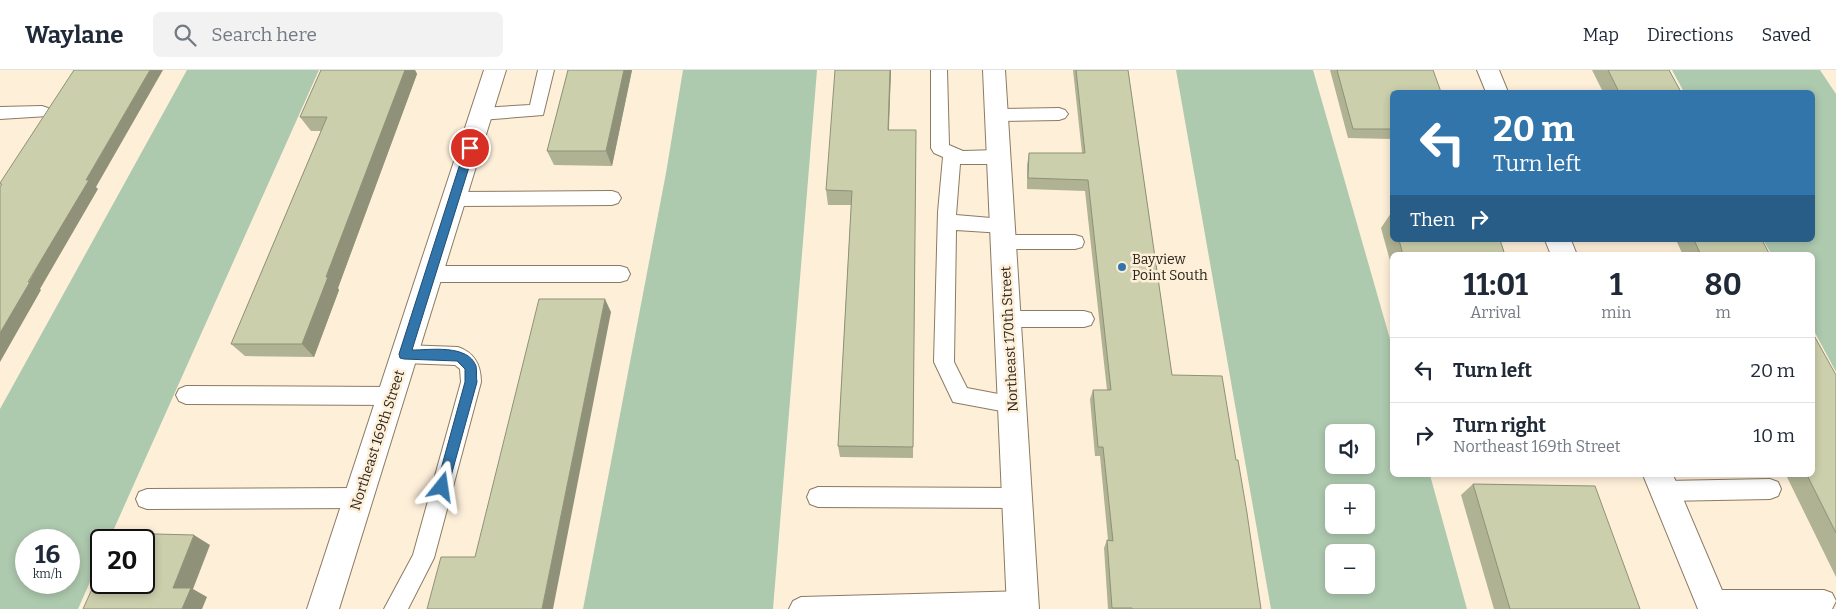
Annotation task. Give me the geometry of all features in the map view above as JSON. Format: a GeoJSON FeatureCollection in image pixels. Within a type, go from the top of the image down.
{"type":"FeatureCollection","features":[{"type":"Feature","properties":{"kind":"street","name":"Northeast 169th Street"},"geometry":{"type":"LineString","coordinates":[[323,609],[495,70]]}},
{"type":"Feature","properties":{"kind":"street","name":"Northeast 170th Street"},"geometry":{"type":"LineString","coordinates":[[994,70],[1023,605]]}},
{"type":"Feature","properties":{"kind":"street"},"geometry":{"type":"LineString","coordinates":[[1488,70],[1496,90]]}},
{"type":"Feature","properties":{"kind":"street"},"geometry":{"type":"LineString","coordinates":[[1662,483],[1712,605]]}},
{"type":"Feature","properties":{"kind":"lane"},"geometry":{"type":"LineString","coordinates":[[481,114],[537,111],[546,70]]}},
{"type":"Feature","properties":{"kind":"lane"},"geometry":{"type":"LineString","coordinates":[[939,70],[940,148],[961,158],[999,157]]}},
{"type":"Feature","properties":{"kind":"lane"},"geometry":{"type":"LineString","coordinates":[[0,113],[42,112]]}},
{"type":"Feature","properties":{"kind":"lane"},"geometry":{"type":"LineString","coordinates":[[997,115],[1059,114]]}},
{"type":"Feature","properties":{"kind":"lane"},"geometry":{"type":"LineString","coordinates":[[952,154],[947,222],[944,362],[960,396],[1012,404]]}},
{"type":"Feature","properties":{"kind":"lane"},"geometry":{"type":"LineString","coordinates":[[454,198],[612,198]]}},
{"type":"Feature","properties":{"kind":"lane"},"geometry":{"type":"LineString","coordinates":[[947,222],[1003,234],[1075,242]]}},
{"type":"Feature","properties":{"kind":"lane"},"geometry":{"type":"LineString","coordinates":[[430,274],[620,274]]}},
{"type":"Feature","properties":{"kind":"lane"},"geometry":{"type":"LineString","coordinates":[[1008,319],[1084,319]]}},
{"type":"Feature","properties":{"kind":"lane"},"geometry":{"type":"LineString","coordinates":[[396,609],[423,558],[471,382],[470,368],[465,360],[458,356],[404,354]]}},
{"type":"Feature","properties":{"kind":"lane"},"geometry":{"type":"LineString","coordinates":[[186,395],[391,396]]}},
{"type":"Feature","properties":{"kind":"lane"},"geometry":{"type":"LineString","coordinates":[[1662,483],[1770,489]]}},
{"type":"Feature","properties":{"kind":"lane"},"geometry":{"type":"LineString","coordinates":[[818,497],[1017,498]]}},
{"type":"Feature","properties":{"kind":"lane"},"geometry":{"type":"LineString","coordinates":[[147,499],[359,498]]}},
{"type":"Feature","properties":{"kind":"lane"},"geometry":{"type":"LineString","coordinates":[[1712,605],[1824,601]]}},
{"type":"Feature","properties":{"kind":"lane"},"geometry":{"type":"LineString","coordinates":[[801,609],[1023,605]]}},
{"type":"Feature","properties":{"kind":"shaded area"},"geometry":{"type":"Polygon","coordinates":[[[187,70],[319,70],[114,529],[90,529],[90,582],[78,609],[0,609],[0,409],[187,70]]]}},
{"type":"Feature","properties":{"kind":"shaded area"},"geometry":{"type":"Polygon","coordinates":[[[683,70],[817,70],[773,609],[583,609],[666,173],[683,70]]]}},
{"type":"Feature","properties":{"kind":"shaded area"},"geometry":{"type":"Polygon","coordinates":[[[1176,70],[1313,70],[1390,339],[1390,477],[1431,477],[1467,609],[1271,609],[1176,70]]]}},
{"type":"Feature","properties":{"kind":"shaded area"},"geometry":{"type":"Polygon","coordinates":[[[1672,70],[1820,70],[1836,94],[1836,372],[1815,333],[1815,252],[1770,252],[1764,242],[1815,242],[1815,90],[1683,90],[1672,70]]]}},
{"type":"Feature","properties":{"kind":"building"},"geometry":{"type":"Polygon","coordinates":[[[74,70],[150,70],[86,180],[89,180],[0,333],[0,187],[2,184],[0,183],[74,70]]]}},
{"type":"Feature","properties":{"kind":"building"},"geometry":{"type":"Polygon","coordinates":[[[321,70],[405,70],[302,344],[231,344],[327,117],[300,117],[321,70]]]}},
{"type":"Feature","properties":{"kind":"building"},"geometry":{"type":"Polygon","coordinates":[[[568,70],[624,70],[606,151],[547,151],[568,70]]]}},
{"type":"Feature","properties":{"kind":"building"},"geometry":{"type":"Polygon","coordinates":[[[835,70],[890,70],[888,130],[916,130],[913,447],[838,446],[852,191],[826,190],[835,70]]]}},
{"type":"Feature","properties":{"kind":"building"},"geometry":{"type":"Polygon","coordinates":[[[1076,70],[1128,70],[1172,375],[1222,376],[1247,513],[1261,609],[1112,608],[1107,540],[1113,541],[1103,447],[1098,447],[1093,390],[1111,390],[1088,180],[1028,178],[1029,153],[1085,153],[1076,70]]]}},
{"type":"Feature","properties":{"kind":"building"},"geometry":{"type":"Polygon","coordinates":[[[1337,70],[1433,70],[1440,90],[1390,90],[1390,129],[1353,129],[1337,70]]]}},
{"type":"Feature","properties":{"kind":"building"},"geometry":{"type":"Polygon","coordinates":[[[1608,70],[1669,70],[1680,90],[1618,90],[1608,70]]]}},
{"type":"Feature","properties":{"kind":"building"},"geometry":{"type":"Polygon","coordinates":[[[1400,242],[1501,242],[1504,252],[1402,252],[1400,242]]]}},
{"type":"Feature","properties":{"kind":"building"},"geometry":{"type":"Polygon","coordinates":[[[1695,242],[1763,242],[1768,252],[1700,252],[1695,242]]]}},
{"type":"Feature","properties":{"kind":"building"},"geometry":{"type":"Polygon","coordinates":[[[539,299],[605,299],[542,609],[427,609],[441,557],[475,557],[539,299]]]}},
{"type":"Feature","properties":{"kind":"building"},"geometry":{"type":"Polygon","coordinates":[[[1815,337],[1836,375],[1836,533],[1808,477],[1815,477],[1815,337]]]}},
{"type":"Feature","properties":{"kind":"building"},"geometry":{"type":"Polygon","coordinates":[[[1473,484],[1595,486],[1640,609],[1510,609],[1473,484]]]}},
{"type":"Feature","properties":{"kind":"building"},"geometry":{"type":"Polygon","coordinates":[[[155,534],[194,535],[173,588],[191,588],[182,609],[83,609],[90,593],[155,594],[155,534]]]}},
{"type":"Feature","properties":{"kind":"place","name":"Bayview Point South"},"geometry":{"type":"Point","coordinates":[1122,267]}},
{"type":"Feature","properties":{"kind":"route"},"geometry":{"type":"LineString","coordinates":[[442,487],[471,382],[470,368],[465,360],[458,356],[404,354],[470,148]]}}]}
